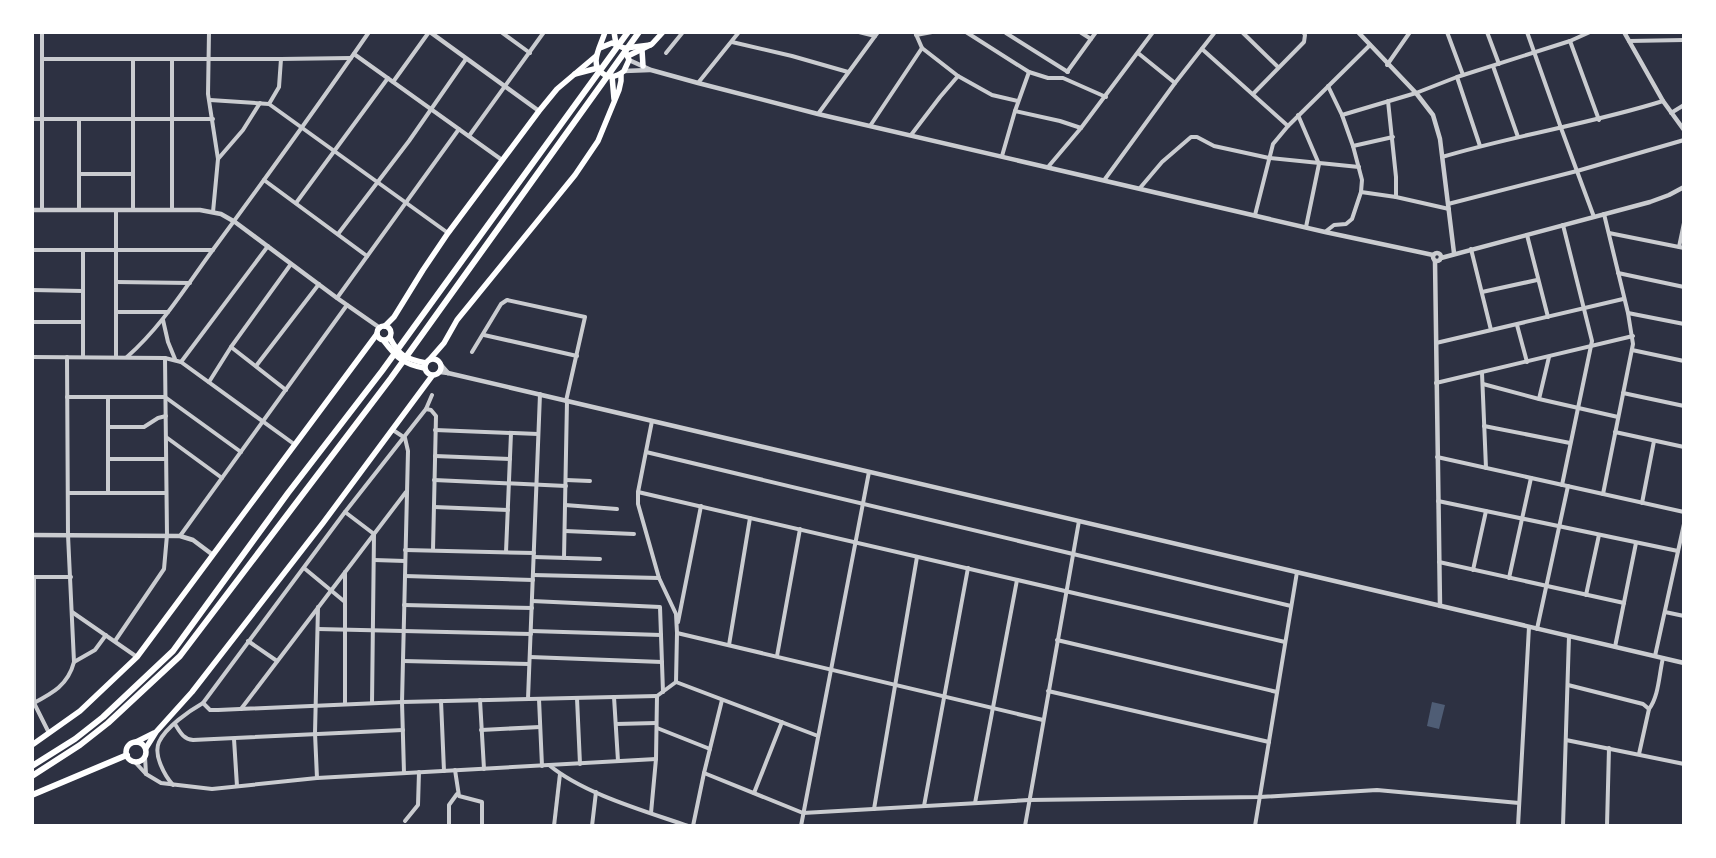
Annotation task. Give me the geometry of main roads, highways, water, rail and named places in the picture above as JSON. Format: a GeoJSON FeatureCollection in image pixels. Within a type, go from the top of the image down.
{"type":"FeatureCollection","features":[{"type":"Feature","properties":{"kind":"highway"},"geometry":{"type":"LineString","coordinates":[[32,766],[75,739],[103,717],[174,651],[288,493],[382,371],[628,32]]}},
{"type":"Feature","properties":{"kind":"highway"},"geometry":{"type":"LineString","coordinates":[[32,776],[80,745],[108,723],[180,656],[391,378],[639,32]]}},
{"type":"Feature","properties":{"kind":"highway"},"geometry":{"type":"LineString","coordinates":[[32,795],[127,755]]}},
{"type":"Feature","properties":{"kind":"main road"},"geometry":{"type":"LineString","coordinates":[[32,746],[80,711],[137,657],[382,327],[394,317],[448,233],[539,111],[557,89],[596,56],[605,32]]}},
{"type":"Feature","properties":{"kind":"main road"},"geometry":{"type":"LineString","coordinates":[[614,32],[616,44]]}},
{"type":"Feature","properties":{"kind":"main road"},"geometry":{"type":"LineString","coordinates":[[423,386],[426,365],[444,343],[457,320],[575,175],[598,141],[619,90],[622,73],[628,58],[652,44],[663,32]]}},
{"type":"Feature","properties":{"kind":"main road"},"geometry":{"type":"LineString","coordinates":[[600,48],[608,44],[616,44],[624,48],[652,44]]}},
{"type":"Feature","properties":{"kind":"main road"},"geometry":{"type":"LineString","coordinates":[[624,48],[628,58]]}},
{"type":"Feature","properties":{"kind":"main road"},"geometry":{"type":"LineString","coordinates":[[642,50],[643,66]]}},
{"type":"Feature","properties":{"kind":"main road"},"geometry":{"type":"LineString","coordinates":[[596,56],[598,68],[604,74],[612,76],[622,73]]}},
{"type":"Feature","properties":{"kind":"main road"},"geometry":{"type":"LineString","coordinates":[[573,75],[598,68]]}},
{"type":"Feature","properties":{"kind":"main road"},"geometry":{"type":"LineString","coordinates":[[612,76],[614,99]]}},
{"type":"Feature","properties":{"kind":"main road"},"geometry":{"type":"LineString","coordinates":[[368,346],[385,339],[391,330],[394,317]]}},
{"type":"Feature","properties":{"kind":"main road"},"geometry":{"type":"LineString","coordinates":[[382,327],[391,330]]}},
{"type":"Feature","properties":{"kind":"main road"},"geometry":{"type":"LineString","coordinates":[[377,334],[404,357],[426,365],[440,363]]}},
{"type":"Feature","properties":{"kind":"main road"},"geometry":{"type":"LineString","coordinates":[[156,732],[128,746],[127,755],[134,761],[140,761],[145,757],[146,748],[156,732],[192,692],[393,430],[423,386],[432,376],[440,372],[444,343]]}},
{"type":"Feature","properties":{"kind":"main road"},"geometry":{"type":"LineString","coordinates":[[426,365],[432,376]]}},
{"type":"Feature","properties":{"kind":"main road"},"geometry":{"type":"LineString","coordinates":[[136,742],[146,748]]}},
{"type":"Feature","properties":{"kind":"water"},"geometry":{"type":"Polygon","coordinates":[[[1432,702],[1445,705],[1439,729],[1427,726],[1432,702]]]}}]}
